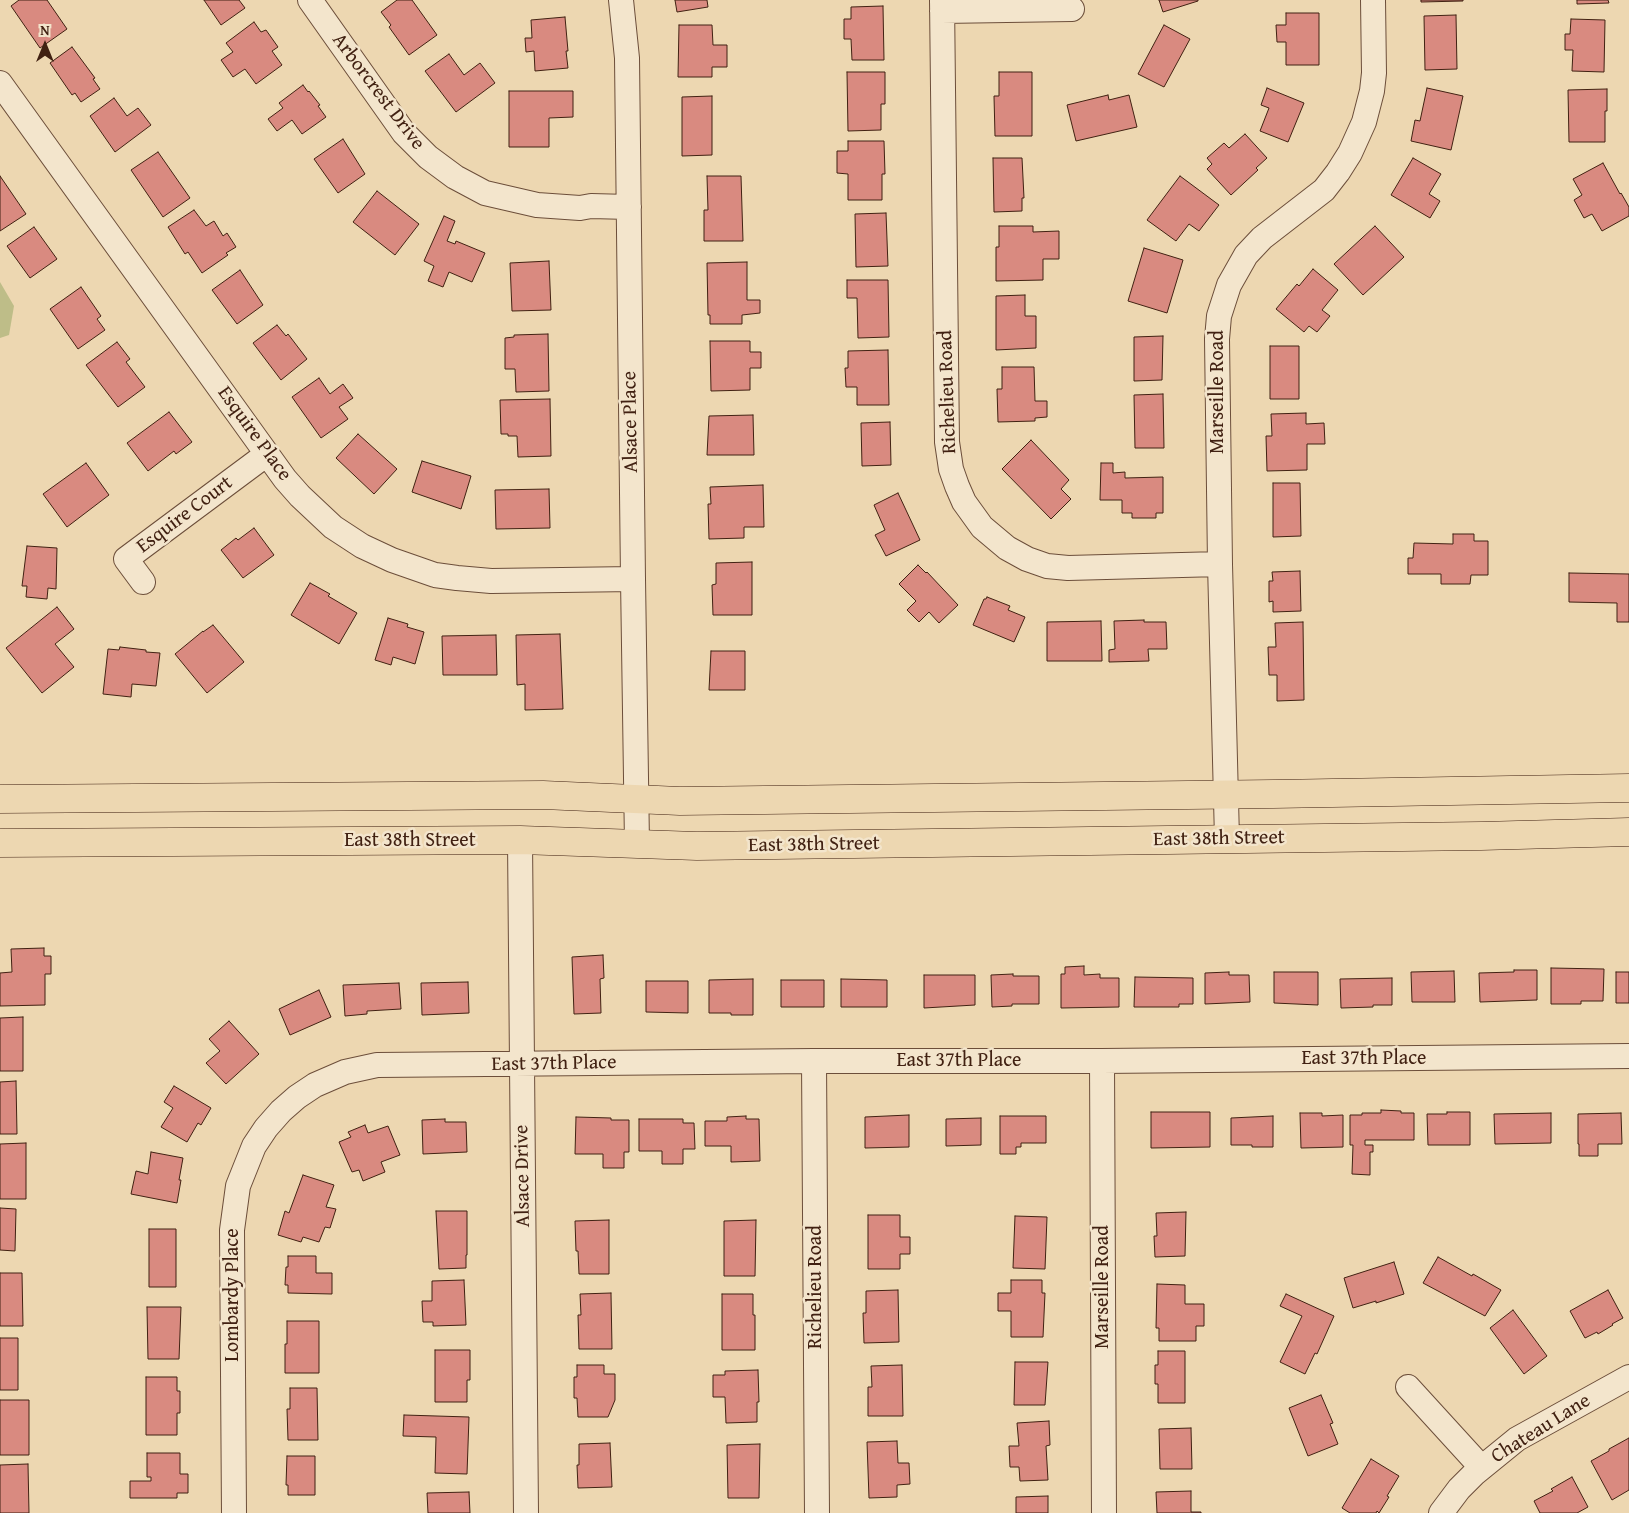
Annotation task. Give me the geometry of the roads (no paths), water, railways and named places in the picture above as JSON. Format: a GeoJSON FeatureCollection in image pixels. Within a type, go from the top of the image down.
{"type":"FeatureCollection","features":[{"type":"Feature","properties":{"kind":"main road"},"geometry":{"type":"LineString","coordinates":[[0,799],[542,795],[680,801],[1629,788]]}},
{"type":"Feature","properties":{"kind":"main road","name":"East 38th Street"},"geometry":{"type":"LineString","coordinates":[[0,843],[520,840],[697,846],[1629,832]]}},
{"type":"Feature","properties":{"kind":"street","name":"Arborcrest Drive"},"geometry":{"type":"LineString","coordinates":[[310,0],[404,132],[428,157],[455,177],[485,193],[532,204],[559,207],[629,207]]}},
{"type":"Feature","properties":{"kind":"street","name":"Alsace Place"},"geometry":{"type":"LineString","coordinates":[[621,0],[627,58],[632,579],[637,844]]}},
{"type":"Feature","properties":{"kind":"street","name":"Marseille Road"},"geometry":{"type":"LineString","coordinates":[[1227,839],[1220,564],[1217,339],[1219,316],[1229,285],[1246,255],[1266,234],[1324,190],[1350,154],[1364,122],[1372,91],[1374,73],[1373,0]]}},
{"type":"Feature","properties":{"kind":"street","name":"Richelieu Road"},"geometry":{"type":"LineString","coordinates":[[942,5],[947,442],[951,469],[964,502],[982,526],[1007,548],[1027,559],[1047,566],[1068,568],[1220,564]]}},
{"type":"Feature","properties":{"kind":"street"},"geometry":{"type":"LineString","coordinates":[[942,5],[1072,9]]}},
{"type":"Feature","properties":{"kind":"street","name":"Esquire Place"},"geometry":{"type":"LineString","coordinates":[[0,82],[267,454],[300,496],[333,526],[372,551],[435,575],[480,580],[632,579]]}},
{"type":"Feature","properties":{"kind":"street","name":"Esquire Court"},"geometry":{"type":"LineString","coordinates":[[143,582],[126,559],[267,454]]}},
{"type":"Feature","properties":{"kind":"street","name":"Alsace Drive"},"geometry":{"type":"LineString","coordinates":[[520,840],[526,1513]]}},
{"type":"Feature","properties":{"kind":"street","name":"East 37th Place"},"geometry":{"type":"LineString","coordinates":[[297,1097],[315,1085],[345,1072],[377,1065],[1629,1056]]}},
{"type":"Feature","properties":{"kind":"street","name":"Richelieu Road"},"geometry":{"type":"LineString","coordinates":[[814,1061],[817,1513]]}},
{"type":"Feature","properties":{"kind":"street","name":"Marseille Road"},"geometry":{"type":"LineString","coordinates":[[1102,1061],[1104,1513]]}},
{"type":"Feature","properties":{"kind":"street","name":"Lombardy Place"},"geometry":{"type":"LineString","coordinates":[[234,1513],[232,1230],[235,1198],[244,1167],[254,1146],[266,1128],[297,1097]]}},
{"type":"Feature","properties":{"kind":"street","name":"Chateau Lane"},"geometry":{"type":"LineString","coordinates":[[1440,1513],[1481,1466],[1517,1439],[1629,1377]]}},
{"type":"Feature","properties":{"kind":"street"},"geometry":{"type":"LineString","coordinates":[[1408,1388],[1481,1466]]}}]}
